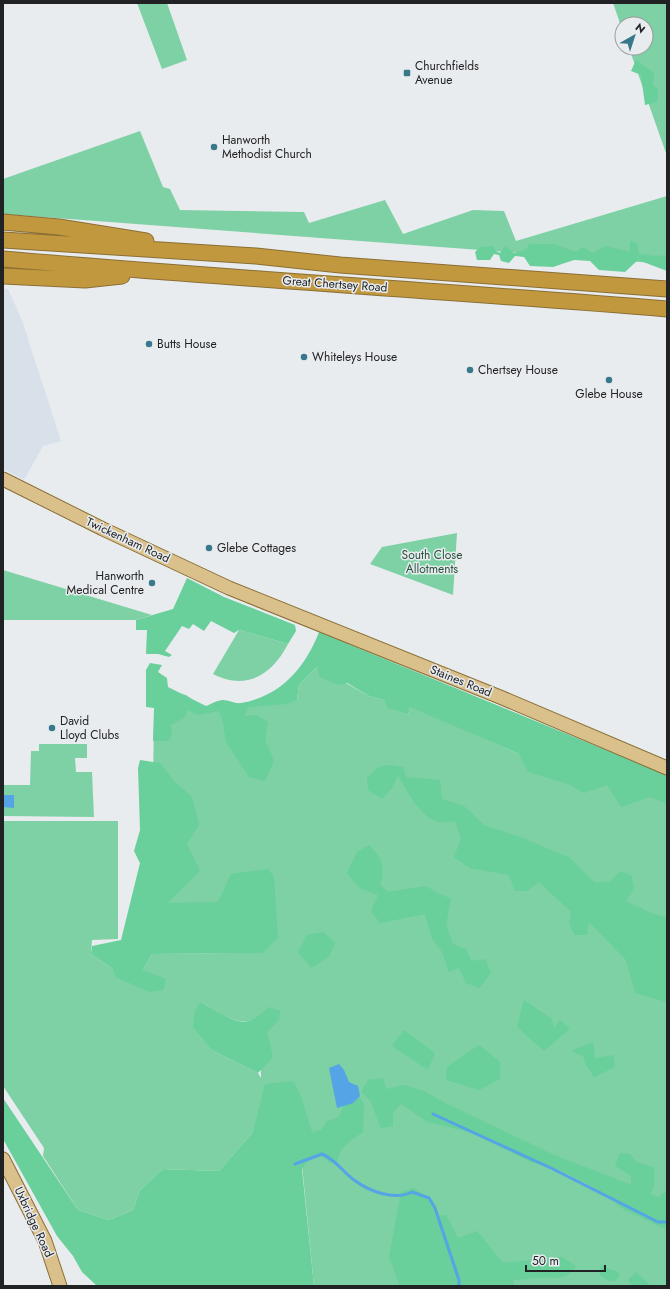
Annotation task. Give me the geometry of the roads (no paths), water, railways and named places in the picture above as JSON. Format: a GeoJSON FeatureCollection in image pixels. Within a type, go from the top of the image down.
{"type":"FeatureCollection","features":[{"type":"Feature","properties":{"kind":"highway"},"geometry":{"type":"LineString","coordinates":[[3,222],[59,227],[133,240],[256,256]]}},
{"type":"Feature","properties":{"kind":"highway","name":"Great Chertsey Road"},"geometry":{"type":"LineString","coordinates":[[3,240],[256,256],[340,265],[667,289]]}},
{"type":"Feature","properties":{"kind":"highway","name":"Great Chertsey Road"},"geometry":{"type":"LineString","coordinates":[[3,259],[155,273],[528,298],[667,309]]}},
{"type":"Feature","properties":{"kind":"highway"},"geometry":{"type":"LineString","coordinates":[[3,276],[85,280],[155,273]]}},
{"type":"Feature","properties":{"kind":"main road","name":"Twickenham Road"},"geometry":{"type":"LineString","coordinates":[[3,479],[103,529],[254,598]]}},
{"type":"Feature","properties":{"kind":"main road","name":"Staines Road"},"geometry":{"type":"LineString","coordinates":[[254,598],[500,697],[667,768]]}},
{"type":"Feature","properties":{"kind":"main road","name":"Uxbridge Road"},"geometry":{"type":"LineString","coordinates":[[3,1159],[45,1241],[60,1286]]}},
{"type":"Feature","properties":{"kind":"water"},"geometry":{"type":"Polygon","coordinates":[[[3,795],[14,795],[14,808],[3,807],[3,795]]]}},
{"type":"Feature","properties":{"kind":"water"},"geometry":{"type":"Polygon","coordinates":[[[339,1064],[344,1070],[349,1082],[358,1086],[360,1096],[353,1103],[337,1108],[329,1068],[339,1064]]]}},
{"type":"Feature","properties":{"kind":"waterway"},"geometry":{"type":"LineString","coordinates":[[433,1114],[553,1169],[658,1222],[667,1222]]}},
{"type":"Feature","properties":{"kind":"waterway"},"geometry":{"type":"LineString","coordinates":[[295,1164],[322,1154],[335,1162],[354,1180],[374,1191],[390,1195],[405,1195],[412,1192],[429,1198],[435,1208],[459,1280],[459,1286]]}},
{"type":"Feature","properties":{"kind":"place","name":"Churchfields Avenue"},"geometry":{"type":"Point","coordinates":[407,73]}},
{"type":"Feature","properties":{"kind":"place","name":"Hanworth Methodist Church"},"geometry":{"type":"Point","coordinates":[214,147]}},
{"type":"Feature","properties":{"kind":"place","name":"Butts House"},"geometry":{"type":"Point","coordinates":[149,344]}},
{"type":"Feature","properties":{"kind":"place","name":"Whiteleys House"},"geometry":{"type":"Point","coordinates":[304,357]}},
{"type":"Feature","properties":{"kind":"place","name":"Chertsey House"},"geometry":{"type":"Point","coordinates":[470,370]}},
{"type":"Feature","properties":{"kind":"place","name":"Glebe House"},"geometry":{"type":"Point","coordinates":[609,380]}},
{"type":"Feature","properties":{"kind":"place","name":"Glebe Cottages"},"geometry":{"type":"Point","coordinates":[209,548]}},
{"type":"Feature","properties":{"kind":"place","name":"Hanworth Medical Centre"},"geometry":{"type":"Point","coordinates":[152,583]}},
{"type":"Feature","properties":{"kind":"place","name":"David Lloyd Clubs"},"geometry":{"type":"Point","coordinates":[52,728]}},
{"type":"Feature","properties":{"kind":"park label","name":"South Close Allotments"},"geometry":{"type":"Point","coordinates":[432,562]}}]}
